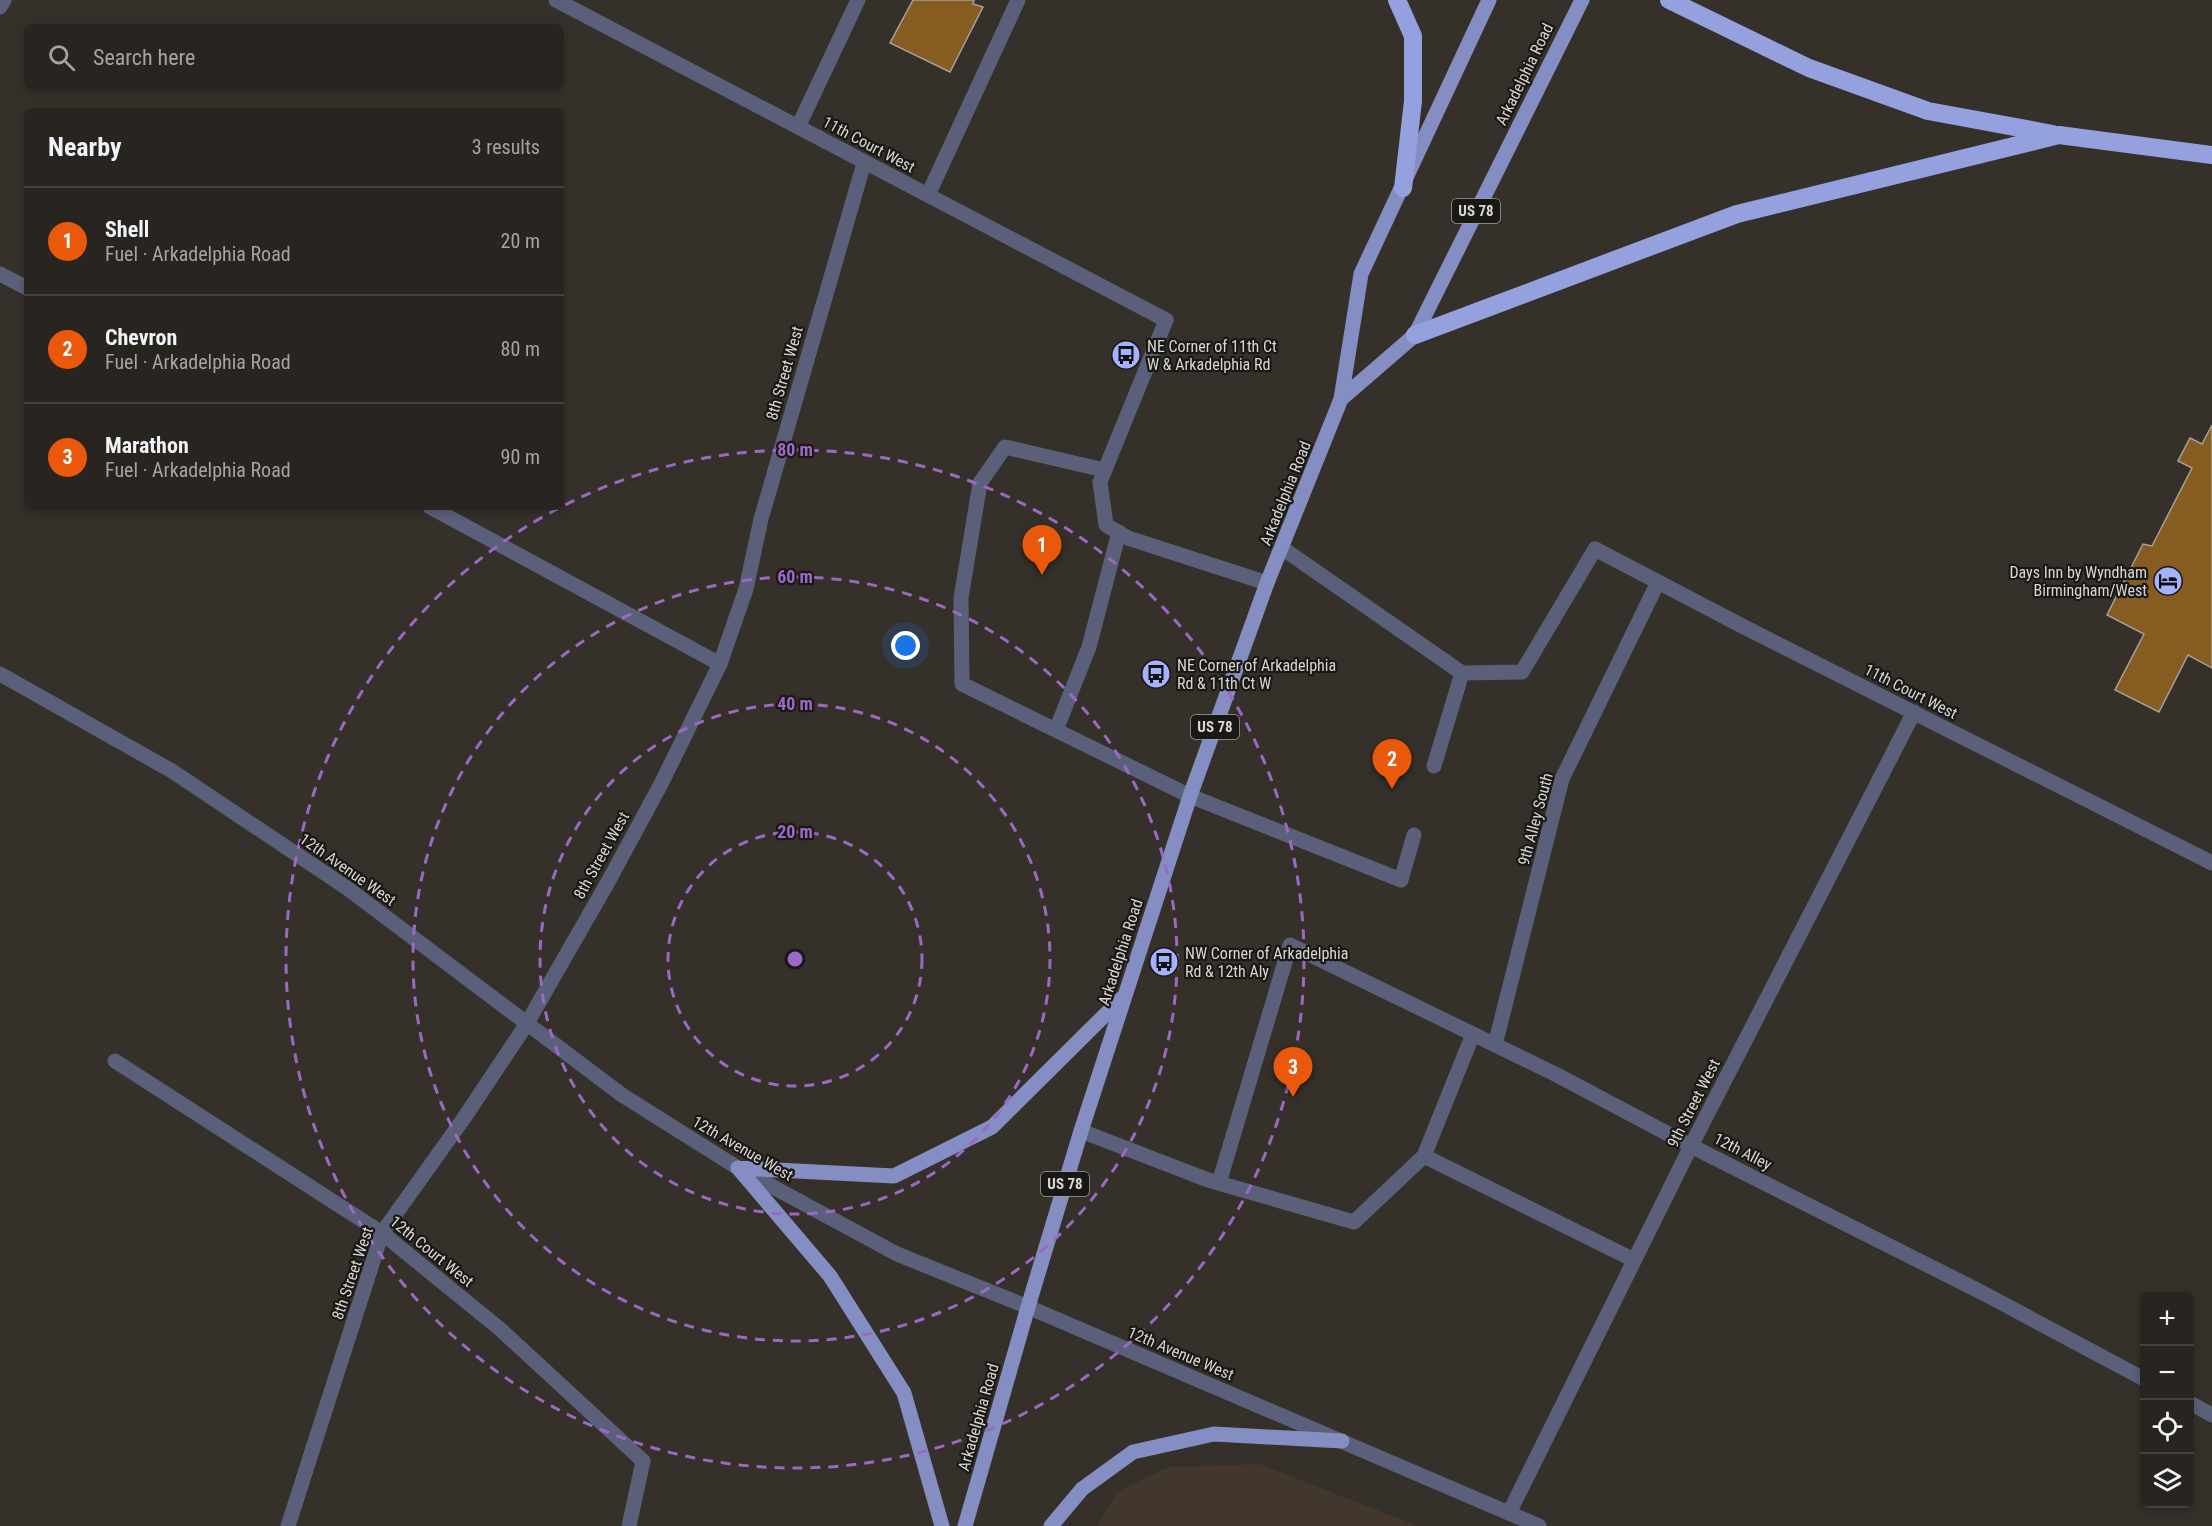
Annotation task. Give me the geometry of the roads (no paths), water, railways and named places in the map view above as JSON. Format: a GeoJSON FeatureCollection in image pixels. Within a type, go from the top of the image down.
{"type":"FeatureCollection","features":[{"type":"Feature","properties":{"kind":"highway"},"geometry":{"type":"LineString","coordinates":[[1397,0],[1413,36],[1413,101],[1403,188]]}},
{"type":"Feature","properties":{"kind":"highway"},"geometry":{"type":"LineString","coordinates":[[1669,0],[1809,68],[1929,111],[2059,135],[2212,154]]}},
{"type":"Feature","properties":{"kind":"highway"},"geometry":{"type":"LineString","coordinates":[[1415,335],[1737,214],[2059,135]]}},
{"type":"Feature","properties":{"kind":"main road","name":"Arkadelphia Road"},"geometry":{"type":"LineString","coordinates":[[965,1526],[1081,1131],[1190,796],[1267,583],[1341,399],[1361,274],[1489,0]]}},
{"type":"Feature","properties":{"kind":"main road","name":"Arkadelphia Road"},"geometry":{"type":"LineString","coordinates":[[1341,399],[1415,335],[1582,0]]}},
{"type":"Feature","properties":{"kind":"main road"},"geometry":{"type":"LineString","coordinates":[[738,1168],[894,1176],[992,1127],[1124,996]]}},
{"type":"Feature","properties":{"kind":"main road"},"geometry":{"type":"LineString","coordinates":[[738,1168],[830,1276],[904,1393],[942,1526]]}},
{"type":"Feature","properties":{"kind":"main road"},"geometry":{"type":"LineString","coordinates":[[1051,1526],[1082,1489],[1133,1452],[1215,1434],[1342,1441]]}},
{"type":"Feature","properties":{"kind":"street"},"geometry":{"type":"LineString","coordinates":[[0,7],[4,0]]}},
{"type":"Feature","properties":{"kind":"street","name":"11th Court West"},"geometry":{"type":"LineString","coordinates":[[556,0],[1166,320],[1104,470]]}},
{"type":"Feature","properties":{"kind":"street"},"geometry":{"type":"LineString","coordinates":[[798,127],[858,0]]}},
{"type":"Feature","properties":{"kind":"street"},"geometry":{"type":"LineString","coordinates":[[928,195],[1018,0]]}},
{"type":"Feature","properties":{"kind":"street","name":"8th Street West"},"geometry":{"type":"LineString","coordinates":[[288,1526],[382,1233],[464,1118],[526,1025],[661,784],[720,664],[746,589],[761,519],[864,163]]}},
{"type":"Feature","properties":{"kind":"street"},"geometry":{"type":"LineString","coordinates":[[0,274],[24,286]]}},
{"type":"Feature","properties":{"kind":"street"},"geometry":{"type":"LineString","coordinates":[[1267,583],[1128,538],[1106,525],[1100,482],[1104,470],[1005,447],[980,483],[961,598],[962,684],[1190,796],[1401,880],[1414,835]]}},
{"type":"Feature","properties":{"kind":"street"},"geometry":{"type":"LineString","coordinates":[[436,510],[720,664]]}},
{"type":"Feature","properties":{"kind":"street"},"geometry":{"type":"LineString","coordinates":[[1056,730],[1089,647],[1119,532]]}},
{"type":"Feature","properties":{"kind":"street"},"geometry":{"type":"LineString","coordinates":[[1282,548],[1462,673],[1434,766]]}},
{"type":"Feature","properties":{"kind":"street","name":"11th Court West"},"geometry":{"type":"LineString","coordinates":[[1462,673],[1522,672],[1595,549],[2212,863]]}},
{"type":"Feature","properties":{"kind":"street","name":"9th Alley South"},"geometry":{"type":"LineString","coordinates":[[1495,1045],[1562,779],[1658,582]]}},
{"type":"Feature","properties":{"kind":"street","name":"12th Avenue West"},"geometry":{"type":"LineString","coordinates":[[0,674],[172,771],[346,888],[622,1095],[738,1168],[897,1254],[1028,1307],[1539,1526]]}},
{"type":"Feature","properties":{"kind":"street","name":"9th Street West"},"geometry":{"type":"LineString","coordinates":[[1509,1513],[1691,1146],[1914,712]]}},
{"type":"Feature","properties":{"kind":"street","name":"12th Alley"},"geometry":{"type":"LineString","coordinates":[[1219,1183],[1290,945],[1557,1075],[1691,1146],[1983,1293],[2140,1376]]}},
{"type":"Feature","properties":{"kind":"street"},"geometry":{"type":"LineString","coordinates":[[1081,1131],[1219,1183],[1354,1222],[1424,1156],[1473,1034]]}},
{"type":"Feature","properties":{"kind":"street","name":"12th Court West"},"geometry":{"type":"LineString","coordinates":[[115,1060],[382,1233],[500,1329],[642,1461],[629,1526]]}},
{"type":"Feature","properties":{"kind":"street"},"geometry":{"type":"LineString","coordinates":[[1424,1156],[1634,1260]]}},
{"type":"Feature","properties":{"kind":"street"},"geometry":{"type":"LineString","coordinates":[[2194,1404],[2212,1414]]}},
{"type":"Feature","properties":{"kind":"place","name":"NE Corner of 11th Ct W & Arkadelphia Rd"},"geometry":{"type":"Point","coordinates":[1126,355]}},
{"type":"Feature","properties":{"kind":"place","name":"Shell"},"geometry":{"type":"Point","coordinates":[1042,575]}},
{"type":"Feature","properties":{"kind":"place","name":"Days Inn by Wyndham Birmingham/West"},"geometry":{"type":"Point","coordinates":[2168,581]}},
{"type":"Feature","properties":{"kind":"place","name":"NE Corner of Arkadelphia Rd & 11th Ct W"},"geometry":{"type":"Point","coordinates":[1156,674]}},
{"type":"Feature","properties":{"kind":"place","name":"Chevron"},"geometry":{"type":"Point","coordinates":[1392,789]}},
{"type":"Feature","properties":{"kind":"place","name":"NW Corner of Arkadelphia Rd & 12th Aly"},"geometry":{"type":"Point","coordinates":[1164,962]}},
{"type":"Feature","properties":{"kind":"place","name":"Marathon"},"geometry":{"type":"Point","coordinates":[1293,1097]}}]}
